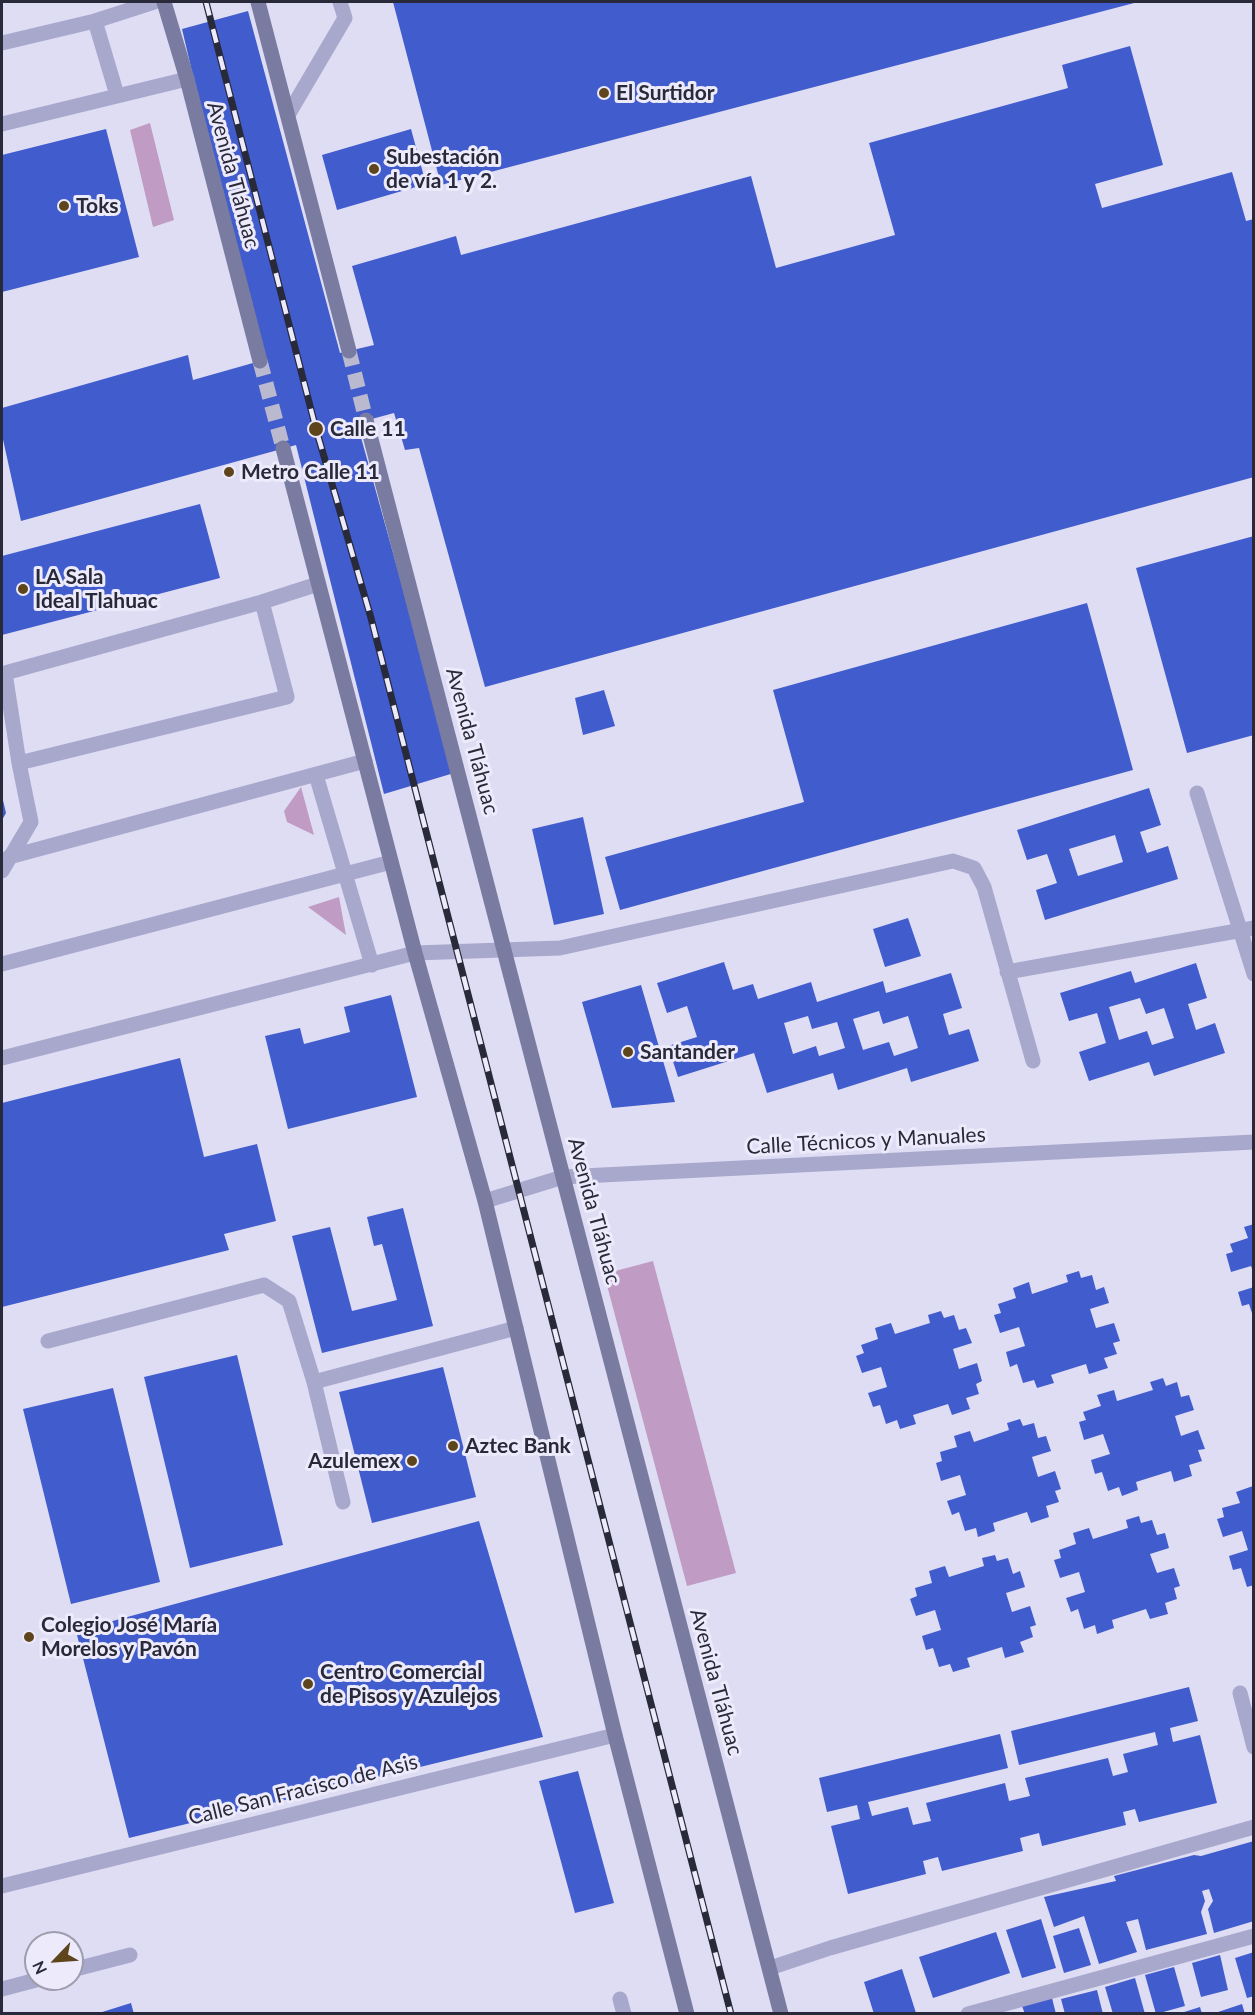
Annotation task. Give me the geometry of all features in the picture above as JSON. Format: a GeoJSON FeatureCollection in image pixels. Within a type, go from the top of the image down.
{"type":"FeatureCollection","features":[{"type":"Feature","properties":{"kind":"main road","name":"Avenida Tláhuac"},"geometry":{"type":"LineString","coordinates":[[164,2],[187,79],[260,361]]}},
{"type":"Feature","properties":{"kind":"main road"},"geometry":{"type":"LineString","coordinates":[[258,2],[349,351]]}},
{"type":"Feature","properties":{"kind":"main road","name":"Avenida Tláhuac"},"geometry":{"type":"LineString","coordinates":[[366,420],[782,2013]]}},
{"type":"Feature","properties":{"kind":"main road"},"geometry":{"type":"LineString","coordinates":[[283,448],[415,953],[485,1201],[615,1735],[687,2013]]}},
{"type":"Feature","properties":{"kind":"street"},"geometry":{"type":"LineString","coordinates":[[2,43],[95,21],[154,2]]}},
{"type":"Feature","properties":{"kind":"street"},"geometry":{"type":"LineString","coordinates":[[288,115],[345,18],[340,2]]}},
{"type":"Feature","properties":{"kind":"street"},"geometry":{"type":"LineString","coordinates":[[95,21],[117,96]]}},
{"type":"Feature","properties":{"kind":"street"},"geometry":{"type":"LineString","coordinates":[[2,124],[187,79]]}},
{"type":"Feature","properties":{"kind":"street"},"geometry":{"type":"LineString","coordinates":[[5,864],[31,822],[5,673],[262,602],[318,584]]}},
{"type":"Feature","properties":{"kind":"street"},"geometry":{"type":"LineString","coordinates":[[19,763],[286,697],[262,602]]}},
{"type":"Feature","properties":{"kind":"street"},"geometry":{"type":"LineString","coordinates":[[5,864],[365,761]]}},
{"type":"Feature","properties":{"kind":"street"},"geometry":{"type":"LineString","coordinates":[[316,775],[372,965]]}},
{"type":"Feature","properties":{"kind":"street"},"geometry":{"type":"LineString","coordinates":[[1197,793],[1246,929],[1254,974]]}},
{"type":"Feature","properties":{"kind":"street"},"geometry":{"type":"LineString","coordinates":[[2,1058],[415,953],[560,948],[953,861],[974,868],[984,887],[1033,1061]]}},
{"type":"Feature","properties":{"kind":"street"},"geometry":{"type":"LineString","coordinates":[[2,964],[391,862]]}},
{"type":"Feature","properties":{"kind":"street"},"geometry":{"type":"LineString","coordinates":[[1007,972],[1246,929]]}},
{"type":"Feature","properties":{"kind":"street","name":"Calle Técnicos y Manuales"},"geometry":{"type":"LineString","coordinates":[[485,1201],[563,1177],[1254,1142]]}},
{"type":"Feature","properties":{"kind":"street"},"geometry":{"type":"LineString","coordinates":[[48,1341],[264,1286],[289,1301],[314,1382],[343,1502]]}},
{"type":"Feature","properties":{"kind":"street"},"geometry":{"type":"LineString","coordinates":[[314,1382],[516,1328]]}},
{"type":"Feature","properties":{"kind":"street"},"geometry":{"type":"LineString","coordinates":[[1240,1693],[1254,1747]]}},
{"type":"Feature","properties":{"kind":"street","name":"Calle San Fracisco de Asis"},"geometry":{"type":"LineString","coordinates":[[2,1886],[615,1735]]}},
{"type":"Feature","properties":{"kind":"street"},"geometry":{"type":"LineString","coordinates":[[770,1968],[830,1948],[1254,1827]]}},
{"type":"Feature","properties":{"kind":"street"},"geometry":{"type":"LineString","coordinates":[[968,2013],[1254,1936]]}},
{"type":"Feature","properties":{"kind":"street"},"geometry":{"type":"LineString","coordinates":[[84,1967],[130,1955]]}},
{"type":"Feature","properties":{"kind":"street"},"geometry":{"type":"LineString","coordinates":[[2,1989],[24,1983]]}},
{"type":"Feature","properties":{"kind":"shaded area"},"geometry":{"type":"Polygon","coordinates":[[[150,123],[174,220],[153,227],[130,130],[150,123]]]}},
{"type":"Feature","properties":{"kind":"shaded area"},"geometry":{"type":"Polygon","coordinates":[[[301,787],[314,835],[287,822],[284,811],[301,787]]]}},
{"type":"Feature","properties":{"kind":"shaded area"},"geometry":{"type":"Polygon","coordinates":[[[339,897],[346,935],[308,907],[339,897]]]}},
{"type":"Feature","properties":{"kind":"shaded area"},"geometry":{"type":"Polygon","coordinates":[[[653,1261],[736,1573],[687,1586],[604,1274],[653,1261]]]}},
{"type":"Feature","properties":{"kind":"building","name":"El Surtidor"},"geometry":{"type":"Polygon","coordinates":[[[393,2],[1138,2],[441,185],[393,2]]]}},
{"type":"Feature","properties":{"kind":"building"},"geometry":{"type":"Polygon","coordinates":[[[248,11],[340,353],[374,345],[352,266],[456,236],[461,255],[751,176],[776,268],[895,235],[869,143],[1068,88],[1062,65],[1130,46],[1163,165],[1095,184],[1102,208],[1232,172],[1246,221],[1254,219],[1254,477],[485,687],[419,448],[405,450],[394,413],[357,423],[454,773],[384,794],[296,445],[21,521],[2,435],[2,408],[188,355],[193,380],[260,361],[182,29],[248,11]]]}},
{"type":"Feature","properties":{"kind":"building","name":"Toks"},"geometry":{"type":"Polygon","coordinates":[[[106,129],[139,257],[2,292],[2,155],[106,129]]]}},
{"type":"Feature","properties":{"kind":"building","name":"Subestación de vía 1 y 2."},"geometry":{"type":"Polygon","coordinates":[[[411,129],[426,184],[337,210],[322,155],[411,129]]]}},
{"type":"Feature","properties":{"kind":"building"},"geometry":{"type":"Polygon","coordinates":[[[200,504],[220,578],[2,635],[2,556],[200,504]]]}},
{"type":"Feature","properties":{"kind":"building"},"geometry":{"type":"Polygon","coordinates":[[[1254,536],[1254,735],[1187,753],[1136,568],[1254,536]]]}},
{"type":"Feature","properties":{"kind":"building"},"geometry":{"type":"Polygon","coordinates":[[[1087,603],[1133,770],[620,910],[605,857],[804,802],[773,690],[1087,603]]]}},
{"type":"Feature","properties":{"kind":"building"},"geometry":{"type":"Polygon","coordinates":[[[604,690],[615,726],[583,735],[575,698],[604,690]]]}},
{"type":"Feature","properties":{"kind":"building"},"geometry":{"type":"Polygon","coordinates":[[[1149,788],[1161,825],[1140,832],[1147,853],[1168,846],[1178,879],[1045,920],[1036,890],[1057,883],[1047,854],[1027,860],[1017,830],[1149,788]],[[1115,835],[1069,849],[1078,876],[1123,862],[1115,835]]]}},
{"type":"Feature","properties":{"kind":"building"},"geometry":{"type":"Polygon","coordinates":[[[2,796],[6,813],[2,820],[2,796]]]}},
{"type":"Feature","properties":{"kind":"building"},"geometry":{"type":"Polygon","coordinates":[[[583,817],[604,914],[554,925],[532,829],[583,817]]]}},
{"type":"Feature","properties":{"kind":"building"},"geometry":{"type":"Polygon","coordinates":[[[908,918],[921,956],[885,967],[873,929],[908,918]]]}},
{"type":"Feature","properties":{"kind":"building"},"geometry":{"type":"Polygon","coordinates":[[[724,962],[733,990],[753,984],[758,999],[811,982],[817,1002],[883,981],[886,993],[951,973],[962,1008],[943,1014],[949,1035],[969,1029],[979,1061],[911,1082],[907,1068],[838,1090],[833,1073],[767,1093],[754,1053],[678,1077],[668,1046],[697,1037],[687,1006],[667,1013],[657,983],[724,962]],[[879,1011],[853,1019],[863,1050],[889,1042],[894,1056],[918,1048],[908,1016],[883,1024],[879,1011]],[[808,1016],[784,1023],[793,1054],[816,1046],[819,1056],[845,1048],[837,1022],[812,1029],[808,1016]]]}},
{"type":"Feature","properties":{"kind":"building"},"geometry":{"type":"Polygon","coordinates":[[[1196,963],[1207,998],[1188,1004],[1196,1030],[1215,1023],[1225,1053],[1154,1076],[1149,1062],[1089,1081],[1079,1052],[1106,1043],[1097,1013],[1069,1021],[1060,993],[1131,971],[1135,983],[1196,963]],[[1140,998],[1109,1007],[1119,1040],[1147,1031],[1152,1045],[1174,1038],[1164,1008],[1146,1014],[1140,998]]]}},
{"type":"Feature","properties":{"kind":"building","name":"Santander"},"geometry":{"type":"Polygon","coordinates":[[[641,985],[675,1102],[612,1108],[582,1002],[641,985]]]}},
{"type":"Feature","properties":{"kind":"building"},"geometry":{"type":"Polygon","coordinates":[[[391,995],[417,1097],[288,1129],[265,1036],[300,1028],[304,1044],[350,1032],[344,1007],[391,995]]]}},
{"type":"Feature","properties":{"kind":"building"},"geometry":{"type":"Polygon","coordinates":[[[180,1058],[204,1157],[257,1144],[276,1221],[224,1234],[229,1250],[2,1307],[2,1103],[180,1058]]]}},
{"type":"Feature","properties":{"kind":"building"},"geometry":{"type":"Polygon","coordinates":[[[403,1208],[433,1326],[322,1353],[292,1236],[330,1227],[352,1311],[397,1300],[382,1244],[374,1246],[367,1217],[403,1208]]]}},
{"type":"Feature","properties":{"kind":"building"},"geometry":{"type":"Polygon","coordinates":[[[1254,1224],[1254,1274],[1251,1266],[1231,1272],[1226,1254],[1233,1252],[1230,1244],[1248,1238],[1244,1227],[1254,1224]]]}},
{"type":"Feature","properties":{"kind":"building"},"geometry":{"type":"Polygon","coordinates":[[[1079,1271],[1081,1278],[1092,1275],[1096,1290],[1104,1287],[1109,1303],[1090,1309],[1096,1328],[1114,1323],[1120,1341],[1113,1343],[1117,1354],[1104,1358],[1108,1368],[1089,1374],[1086,1364],[1051,1375],[1054,1383],[1037,1388],[1034,1380],[1023,1383],[1017,1364],[1010,1367],[1006,1352],[1025,1346],[1019,1327],[1000,1333],[994,1315],[1001,1313],[998,1304],[1016,1298],[1013,1288],[1029,1282],[1032,1294],[1068,1282],[1066,1275],[1079,1271]]]}},
{"type":"Feature","properties":{"kind":"building"},"geometry":{"type":"Polygon","coordinates":[[[1254,1287],[1253,1316],[1249,1304],[1242,1306],[1238,1292],[1254,1287]]]}},
{"type":"Feature","properties":{"kind":"building"},"geometry":{"type":"Polygon","coordinates":[[[941,1311],[944,1318],[954,1315],[959,1330],[966,1328],[972,1343],[953,1349],[959,1369],[977,1363],[982,1381],[976,1384],[979,1394],[966,1398],[970,1409],[952,1415],[948,1404],[913,1415],[916,1424],[900,1429],[897,1420],[886,1424],[880,1405],[873,1407],[868,1393],[887,1387],[881,1367],[862,1373],[856,1356],[864,1353],[861,1345],[878,1339],[875,1328],[891,1323],[895,1334],[930,1323],[928,1315],[941,1311]]]}},
{"type":"Feature","properties":{"kind":"building"},"geometry":{"type":"Polygon","coordinates":[[[237,1355],[283,1545],[190,1568],[144,1377],[237,1355]]]}},
{"type":"Feature","properties":{"kind":"building","name":"Azulemex"},"geometry":{"type":"Polygon","coordinates":[[[443,1367],[476,1497],[372,1523],[339,1392],[443,1367]]]}},
{"type":"Feature","properties":{"kind":"building"},"geometry":{"type":"Polygon","coordinates":[[[1163,1378],[1166,1386],[1177,1382],[1181,1397],[1189,1395],[1194,1410],[1175,1416],[1181,1436],[1198,1430],[1205,1449],[1198,1450],[1202,1461],[1189,1465],[1192,1476],[1174,1482],[1171,1471],[1136,1482],[1138,1490],[1122,1496],[1119,1487],[1108,1491],[1102,1472],[1095,1474],[1091,1460],[1110,1454],[1103,1434],[1084,1440],[1079,1422],[1086,1420],[1083,1412],[1101,1406],[1097,1395],[1114,1390],[1117,1401],[1153,1390],[1150,1382],[1163,1378]]]}},
{"type":"Feature","properties":{"kind":"building"},"geometry":{"type":"Polygon","coordinates":[[[113,1388],[160,1582],[71,1604],[23,1409],[113,1388]]]}},
{"type":"Feature","properties":{"kind":"building"},"geometry":{"type":"Polygon","coordinates":[[[1020,1419],[1023,1426],[1034,1423],[1038,1438],[1046,1436],[1051,1451],[1032,1457],[1038,1477],[1055,1471],[1061,1489],[1055,1491],[1059,1502],[1046,1506],[1049,1517],[1031,1523],[1027,1512],[993,1523],[995,1531],[978,1537],[976,1528],[965,1531],[959,1512],[952,1515],[947,1501],[966,1495],[960,1475],[941,1481],[936,1463],[942,1461],[940,1452],[957,1447],[954,1436],[970,1431],[974,1442],[1009,1430],[1007,1423],[1020,1419]]]}},
{"type":"Feature","properties":{"kind":"building"},"geometry":{"type":"Polygon","coordinates":[[[1253,1486],[1254,1585],[1247,1587],[1241,1568],[1233,1570],[1229,1556],[1248,1550],[1242,1531],[1223,1537],[1217,1519],[1224,1517],[1222,1508],[1240,1503],[1236,1492],[1253,1486]]]}},
{"type":"Feature","properties":{"kind":"building"},"geometry":{"type":"Polygon","coordinates":[[[1139,1516],[1141,1523],[1152,1520],[1157,1535],[1165,1533],[1169,1548],[1150,1554],[1157,1573],[1174,1568],[1180,1586],[1174,1588],[1177,1599],[1165,1603],[1168,1614],[1150,1619],[1146,1609],[1112,1620],[1114,1628],[1097,1634],[1095,1625],[1084,1629],[1078,1609],[1071,1612],[1066,1598],[1085,1592],[1079,1572],[1060,1578],[1054,1560],[1061,1558],[1059,1550],[1076,1544],[1073,1533],[1089,1528],[1093,1539],[1128,1528],[1126,1520],[1139,1516]]]}},
{"type":"Feature","properties":{"kind":"building","name":"Centro Comercial de Pisos y Azulejos"},"geometry":{"type":"Polygon","coordinates":[[[479,1521],[543,1737],[129,1838],[76,1631],[479,1521]]]}},
{"type":"Feature","properties":{"kind":"building"},"geometry":{"type":"Polygon","coordinates":[[[995,1555],[997,1561],[1008,1558],[1013,1574],[1020,1571],[1025,1587],[1006,1593],[1012,1612],[1030,1606],[1036,1625],[1030,1627],[1033,1637],[1020,1642],[1024,1652],[1005,1658],[1002,1647],[967,1658],[970,1667],[953,1672],[950,1664],[939,1667],[933,1648],[926,1650],[922,1636],[941,1630],[935,1610],[916,1616],[910,1599],[917,1596],[915,1588],[932,1583],[929,1571],[945,1566],[949,1577],[984,1566],[982,1558],[995,1555]]]}},
{"type":"Feature","properties":{"kind":"building"},"geometry":{"type":"Polygon","coordinates":[[[1189,1687],[1198,1721],[1170,1728],[1173,1742],[1200,1735],[1217,1803],[1139,1822],[1135,1809],[1123,1812],[1126,1825],[1042,1846],[1039,1833],[1020,1838],[1023,1851],[942,1871],[938,1857],[923,1861],[926,1874],[848,1894],[831,1826],[860,1819],[857,1805],[827,1812],[819,1778],[1000,1734],[1008,1768],[868,1802],[872,1816],[908,1807],[913,1825],[931,1821],[926,1803],[1005,1783],[1009,1801],[1030,1796],[1025,1778],[1108,1758],[1113,1776],[1128,1772],[1123,1754],[1158,1745],[1155,1732],[1019,1765],[1011,1731],[1189,1687]]]}},
{"type":"Feature","properties":{"kind":"building"},"geometry":{"type":"Polygon","coordinates":[[[578,1771],[614,1903],[575,1913],[539,1781],[578,1771]]]}},
{"type":"Feature","properties":{"kind":"building"},"geometry":{"type":"Polygon","coordinates":[[[1254,1841],[1254,1921],[1214,1933],[1208,1909],[1213,1901],[1209,1889],[1202,1891],[1205,1901],[1201,1912],[1207,1934],[1146,1950],[1138,1919],[1126,1922],[1137,1952],[1099,1964],[1084,1916],[1054,1927],[1044,1897],[1116,1881],[1114,1876],[1254,1841]]]}},
{"type":"Feature","properties":{"kind":"building"},"geometry":{"type":"Polygon","coordinates":[[[1041,1919],[1056,1968],[1022,1978],[1006,1930],[1041,1919]]]}},
{"type":"Feature","properties":{"kind":"building"},"geometry":{"type":"Polygon","coordinates":[[[1079,1928],[1091,1965],[1064,1973],[1053,1936],[1079,1928]]]}},
{"type":"Feature","properties":{"kind":"building"},"geometry":{"type":"Polygon","coordinates":[[[996,1932],[1010,1973],[933,1998],[919,1957],[996,1932]]]}},
{"type":"Feature","properties":{"kind":"building"},"geometry":{"type":"Polygon","coordinates":[[[1254,1952],[1254,1996],[1247,1998],[1235,1958],[1254,1952]]]}},
{"type":"Feature","properties":{"kind":"building"},"geometry":{"type":"Polygon","coordinates":[[[1220,1955],[1228,1990],[1201,1997],[1192,1963],[1220,1955]]]}},
{"type":"Feature","properties":{"kind":"building"},"geometry":{"type":"Polygon","coordinates":[[[1174,1967],[1185,2006],[1156,2014],[1145,1975],[1174,1967]]]}},
{"type":"Feature","properties":{"kind":"building"},"geometry":{"type":"Polygon","coordinates":[[[902,1969],[916,2013],[874,2014],[864,1982],[902,1969]]]}},
{"type":"Feature","properties":{"kind":"building"},"geometry":{"type":"Polygon","coordinates":[[[1135,1978],[1145,2014],[1113,2014],[1105,1987],[1135,1978]]]}},
{"type":"Feature","properties":{"kind":"building"},"geometry":{"type":"Polygon","coordinates":[[[1097,1990],[1103,2014],[1065,2014],[1061,1999],[1097,1990]]]}},
{"type":"Feature","properties":{"kind":"building"},"geometry":{"type":"Polygon","coordinates":[[[1052,1998],[1056,2014],[1025,2014],[1022,2006],[1052,1998]]]}},
{"type":"Feature","properties":{"kind":"building"},"geometry":{"type":"Polygon","coordinates":[[[131,2003],[134,2014],[99,2014],[99,2013],[131,2003]]]}},
{"type":"Feature","properties":{"kind":"building"},"geometry":{"type":"Polygon","coordinates":[[[1242,2004],[1245,2014],[1215,2014],[1215,2013],[1242,2004]]]}},
{"type":"Feature","properties":{"kind":"building"},"geometry":{"type":"Polygon","coordinates":[[[1200,2007],[1202,2014],[1181,2014],[1181,2013],[1200,2007]]]}},
{"type":"Feature","properties":{"kind":"tunnel"},"geometry":{"type":"LineString","coordinates":[[349,351],[366,420]]}},
{"type":"Feature","properties":{"kind":"tunnel"},"geometry":{"type":"LineString","coordinates":[[260,361],[283,448]]}},
{"type":"Feature","properties":{"kind":"railway"},"geometry":{"type":"LineString","coordinates":[[206,2],[316,429],[371,618],[731,2014]]}},
{"type":"Feature","properties":{"kind":"place","name":"El Surtidor"},"geometry":{"type":"Point","coordinates":[604,93]}},
{"type":"Feature","properties":{"kind":"place","name":"Subestación de vía 1 y 2."},"geometry":{"type":"Point","coordinates":[374,169]}},
{"type":"Feature","properties":{"kind":"place","name":"Toks"},"geometry":{"type":"Point","coordinates":[64,206]}},
{"type":"Feature","properties":{"kind":"place","name":"Calle 11"},"geometry":{"type":"Point","coordinates":[316,429]}},
{"type":"Feature","properties":{"kind":"place","name":"Metro Calle 11"},"geometry":{"type":"Point","coordinates":[229,472]}},
{"type":"Feature","properties":{"kind":"place","name":"LA Sala Ideal Tlahuac"},"geometry":{"type":"Point","coordinates":[23,589]}},
{"type":"Feature","properties":{"kind":"place","name":"Santander"},"geometry":{"type":"Point","coordinates":[628,1052]}},
{"type":"Feature","properties":{"kind":"place","name":"Aztec Bank"},"geometry":{"type":"Point","coordinates":[453,1446]}},
{"type":"Feature","properties":{"kind":"place","name":"Azulemex"},"geometry":{"type":"Point","coordinates":[412,1461]}},
{"type":"Feature","properties":{"kind":"place","name":"Colegio José María Morelos y Pavón"},"geometry":{"type":"Point","coordinates":[29,1637]}},
{"type":"Feature","properties":{"kind":"place","name":"Centro Comercial de Pisos y Azulejos"},"geometry":{"type":"Point","coordinates":[308,1684]}}]}
